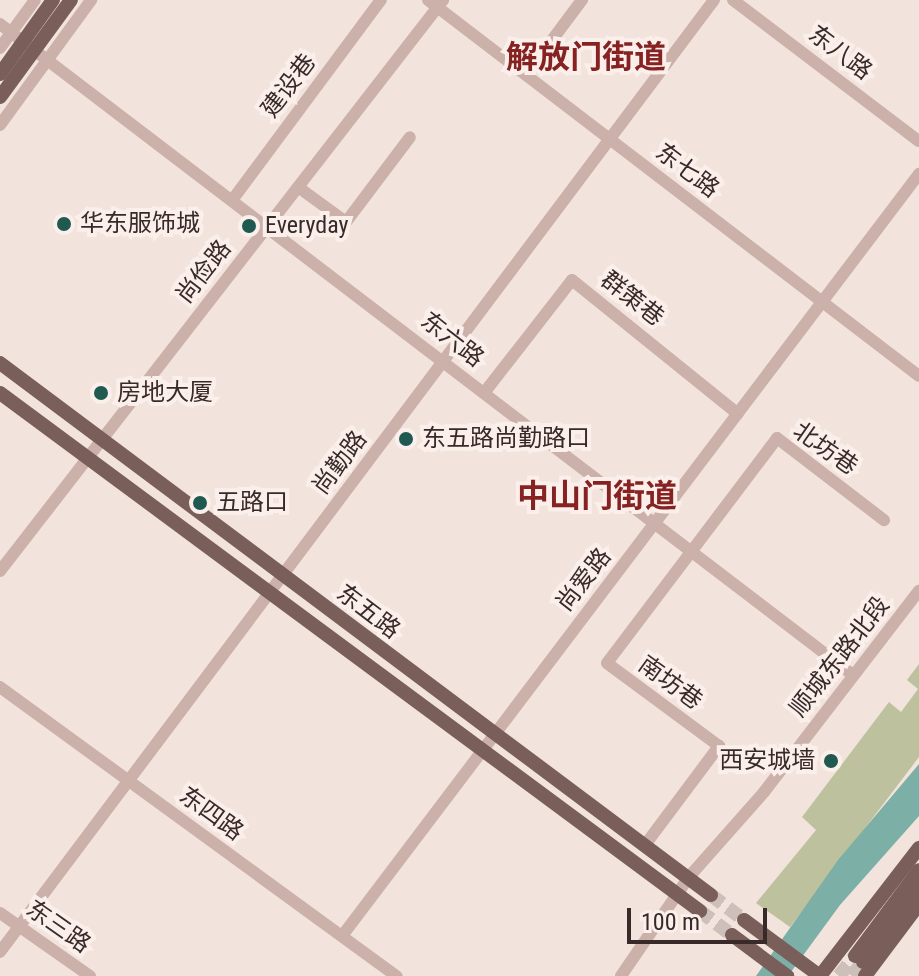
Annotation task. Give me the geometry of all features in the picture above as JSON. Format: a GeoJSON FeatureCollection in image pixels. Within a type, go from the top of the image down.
{"type":"FeatureCollection","features":[{"type":"Feature","properties":{"kind":"main road"},"geometry":{"type":"LineString","coordinates":[[0,74],[53,0]]}},
{"type":"Feature","properties":{"kind":"main road"},"geometry":{"type":"LineString","coordinates":[[0,97],[23,41],[71,0]]}},
{"type":"Feature","properties":{"kind":"main road","name":"东五路"},"geometry":{"type":"LineString","coordinates":[[0,363],[711,895]]}},
{"type":"Feature","properties":{"kind":"main road","name":"东五路"},"geometry":{"type":"LineString","coordinates":[[0,393],[700,911]]}},
{"type":"Feature","properties":{"kind":"main road"},"geometry":{"type":"LineString","coordinates":[[744,920],[820,976],[919,848]]}},
{"type":"Feature","properties":{"kind":"main road"},"geometry":{"type":"LineString","coordinates":[[861,965],[919,870]]}},
{"type":"Feature","properties":{"kind":"main road"},"geometry":{"type":"LineString","coordinates":[[861,965],[919,887]]}},
{"type":"Feature","properties":{"kind":"main road"},"geometry":{"type":"LineString","coordinates":[[861,965],[919,904]]}},
{"type":"Feature","properties":{"kind":"main road"},"geometry":{"type":"LineString","coordinates":[[732,935],[787,976]]}},
{"type":"Feature","properties":{"kind":"street"},"geometry":{"type":"LineString","coordinates":[[0,48],[23,41],[35,0]]}},
{"type":"Feature","properties":{"kind":"street"},"geometry":{"type":"LineString","coordinates":[[0,125],[91,0]]}},
{"type":"Feature","properties":{"kind":"street","name":"建设巷"},"geometry":{"type":"LineString","coordinates":[[233,199],[381,0]]}},
{"type":"Feature","properties":{"kind":"street"},"geometry":{"type":"LineString","coordinates":[[526,75],[582,0]]}},
{"type":"Feature","properties":{"kind":"street","name":"尚勤路"},"geometry":{"type":"LineString","coordinates":[[0,952],[714,0]]}},
{"type":"Feature","properties":{"kind":"street","name":"东八路"},"geometry":{"type":"LineString","coordinates":[[733,0],[919,141]]}},
{"type":"Feature","properties":{"kind":"street","name":"东七路"},"geometry":{"type":"LineString","coordinates":[[436,2],[526,75],[919,376]]}},
{"type":"Feature","properties":{"kind":"street","name":"尚俭路"},"geometry":{"type":"LineString","coordinates":[[0,571],[5,556],[88,458],[298,187],[436,2]]}},
{"type":"Feature","properties":{"kind":"street","name":"东六路"},"geometry":{"type":"LineString","coordinates":[[0,24],[853,675]]}},
{"type":"Feature","properties":{"kind":"street"},"geometry":{"type":"LineString","coordinates":[[298,187],[346,222],[410,137]]}},
{"type":"Feature","properties":{"kind":"street","name":"尚爱路"},"geometry":{"type":"LineString","coordinates":[[342,936],[480,749],[655,524],[919,174]]}},
{"type":"Feature","properties":{"kind":"street","name":"群策巷"},"geometry":{"type":"LineString","coordinates":[[484,393],[572,280],[738,414]]}},
{"type":"Feature","properties":{"kind":"street","name":"北坊巷"},"geometry":{"type":"LineString","coordinates":[[690,551],[777,438],[884,520]]}},
{"type":"Feature","properties":{"kind":"street","name":"南坊巷"},"geometry":{"type":"LineString","coordinates":[[645,845],[719,746],[607,663],[690,551]]}},
{"type":"Feature","properties":{"kind":"street","name":"顺城东路北段"},"geometry":{"type":"LineString","coordinates":[[621,976],[680,896],[688,878],[764,792],[919,591]]}},
{"type":"Feature","properties":{"kind":"street","name":"东四路"},"geometry":{"type":"LineString","coordinates":[[0,687],[397,976]]}},
{"type":"Feature","properties":{"kind":"street","name":"东三路"},"geometry":{"type":"LineString","coordinates":[[0,913],[90,976]]}},
{"type":"Feature","properties":{"kind":"green space"},"geometry":{"type":"Polygon","coordinates":[[[919,664],[919,757],[790,927],[756,903],[816,830],[802,817],[889,702],[901,712],[918,689],[907,680],[919,664]]]}},
{"type":"Feature","properties":{"kind":"water"},"geometry":{"type":"Polygon","coordinates":[[[919,764],[919,816],[840,905],[788,976],[756,976],[838,860],[919,764]]]}},
{"type":"Feature","properties":{"kind":"tunnel"},"geometry":{"type":"LineString","coordinates":[[711,895],[744,920]]}},
{"type":"Feature","properties":{"kind":"tunnel"},"geometry":{"type":"LineString","coordinates":[[700,911],[732,935]]}},
{"type":"Feature","properties":{"kind":"tunnel"},"geometry":{"type":"LineString","coordinates":[[839,976],[855,956]]}},
{"type":"Feature","properties":{"kind":"tunnel"},"geometry":{"type":"LineString","coordinates":[[852,976],[863,962]]}},
{"type":"Feature","properties":{"kind":"place","name":"华东服饰城"},"geometry":{"type":"Point","coordinates":[64,224]}},
{"type":"Feature","properties":{"kind":"place","name":"Everyday"},"geometry":{"type":"Point","coordinates":[249,226]}},
{"type":"Feature","properties":{"kind":"place","name":"房地大厦"},"geometry":{"type":"Point","coordinates":[101,393]}},
{"type":"Feature","properties":{"kind":"place","name":"东五路尚勤路口"},"geometry":{"type":"Point","coordinates":[406,439]}},
{"type":"Feature","properties":{"kind":"place","name":"五路口"},"geometry":{"type":"Point","coordinates":[200,503]}},
{"type":"Feature","properties":{"kind":"place","name":"西安城墙"},"geometry":{"type":"Point","coordinates":[831,761]}},
{"type":"Feature","properties":{"kind":"district","name":"解放门街道"},"geometry":{"type":"Point","coordinates":[586,57]}},
{"type":"Feature","properties":{"kind":"district","name":"中山门街道"},"geometry":{"type":"Point","coordinates":[597,496]}}]}
